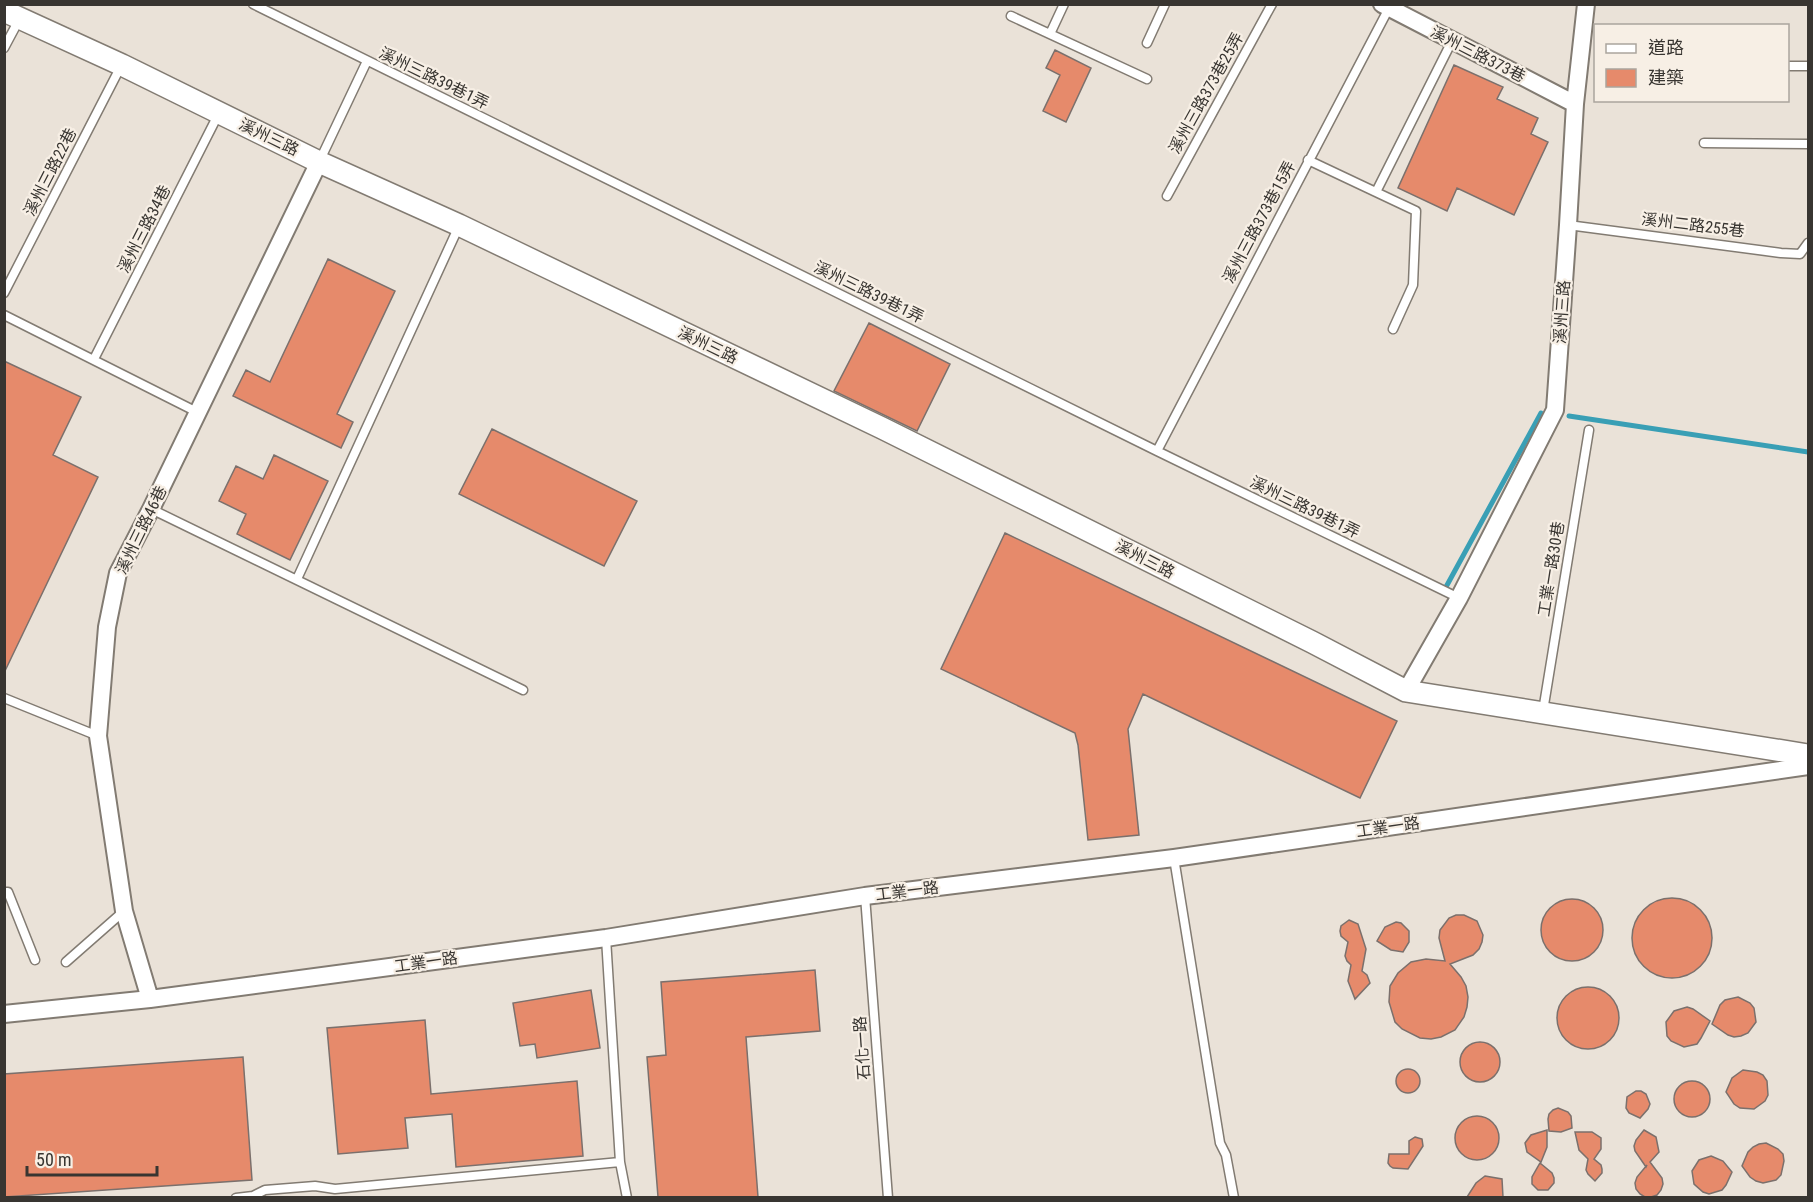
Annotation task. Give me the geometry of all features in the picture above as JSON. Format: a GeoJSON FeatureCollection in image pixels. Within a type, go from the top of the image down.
{"type":"FeatureCollection","features":[{"type":"Feature","properties":{"kind":"street","name":"溪州三路"},"geometry":{"type":"LineString","coordinates":[[1406,691],[1459,598],[1555,410],[1575,104],[1586,4]]}},
{"type":"Feature","properties":{"kind":"street","name":"溪州三路373巷"},"geometry":{"type":"LineString","coordinates":[[1385,6],[1575,104]]}},
{"type":"Feature","properties":{"kind":"street","name":"溪州三路"},"geometry":{"type":"LineString","coordinates":[[12,14],[892,433],[1406,691],[1809,755]]}},
{"type":"Feature","properties":{"kind":"street","name":"溪州三路46巷"},"geometry":{"type":"LineString","coordinates":[[150,999],[124,911],[98,736],[107,627],[118,573],[152,509],[319,162]]}},
{"type":"Feature","properties":{"kind":"street","name":"工業一路"},"geometry":{"type":"LineString","coordinates":[[4,1014],[150,999],[606,938],[865,896],[1174,858],[1809,766]]}},
{"type":"Feature","properties":{"kind":"lane"},"geometry":{"type":"LineString","coordinates":[[254,4],[367,61]]}},
{"type":"Feature","properties":{"kind":"lane"},"geometry":{"type":"LineString","coordinates":[[1050,34],[1064,4]]}},
{"type":"Feature","properties":{"kind":"lane"},"geometry":{"type":"LineString","coordinates":[[1147,43],[1165,4]]}},
{"type":"Feature","properties":{"kind":"lane","name":"溪州三路373巷25弄"},"geometry":{"type":"LineString","coordinates":[[1167,196],[1272,4]]}},
{"type":"Feature","properties":{"kind":"lane","name":"溪州三路373巷15弄"},"geometry":{"type":"LineString","coordinates":[[1156,451],[1308,160],[1385,6]]}},
{"type":"Feature","properties":{"kind":"lane"},"geometry":{"type":"LineString","coordinates":[[4,48],[12,14]]}},
{"type":"Feature","properties":{"kind":"lane"},"geometry":{"type":"LineString","coordinates":[[1011,16],[1146,79]]}},
{"type":"Feature","properties":{"kind":"lane"},"geometry":{"type":"LineString","coordinates":[[1376,192],[1452,40]]}},
{"type":"Feature","properties":{"kind":"lane","name":"溪州三路39巷1弄"},"geometry":{"type":"LineString","coordinates":[[319,162],[367,61],[1459,598]]}},
{"type":"Feature","properties":{"kind":"lane","name":"溪州三路22巷"},"geometry":{"type":"LineString","coordinates":[[4,293],[122,65]]}},
{"type":"Feature","properties":{"kind":"lane"},"geometry":{"type":"LineString","coordinates":[[1789,66],[1809,66]]}},
{"type":"Feature","properties":{"kind":"lane","name":"溪州三路34巷"},"geometry":{"type":"LineString","coordinates":[[94,359],[220,113]]}},
{"type":"Feature","properties":{"kind":"lane"},"geometry":{"type":"LineString","coordinates":[[1704,143],[1809,144]]}},
{"type":"Feature","properties":{"kind":"lane"},"geometry":{"type":"LineString","coordinates":[[1308,160],[1416,212],[1413,285],[1393,329]]}},
{"type":"Feature","properties":{"kind":"lane"},"geometry":{"type":"LineString","coordinates":[[297,579],[459,225]]}},
{"type":"Feature","properties":{"kind":"lane","name":"溪州二路255巷"},"geometry":{"type":"LineString","coordinates":[[1568,225],[1781,253],[1800,254],[1809,243]]}},
{"type":"Feature","properties":{"kind":"lane"},"geometry":{"type":"LineString","coordinates":[[4,315],[197,412]]}},
{"type":"Feature","properties":{"kind":"lane","name":"工業一路30巷"},"geometry":{"type":"LineString","coordinates":[[1542,714],[1589,430]]}},
{"type":"Feature","properties":{"kind":"lane"},"geometry":{"type":"LineString","coordinates":[[152,509],[523,690]]}},
{"type":"Feature","properties":{"kind":"lane"},"geometry":{"type":"LineString","coordinates":[[4,698],[98,736]]}},
{"type":"Feature","properties":{"kind":"lane"},"geometry":{"type":"LineString","coordinates":[[1174,858],[1220,1143],[1226,1155],[1234,1197]]}},
{"type":"Feature","properties":{"kind":"lane"},"geometry":{"type":"LineString","coordinates":[[4,892],[8,892],[35,960]]}},
{"type":"Feature","properties":{"kind":"lane","name":"石化一路"},"geometry":{"type":"LineString","coordinates":[[865,896],[888,1197]]}},
{"type":"Feature","properties":{"kind":"lane"},"geometry":{"type":"LineString","coordinates":[[66,962],[124,911]]}},
{"type":"Feature","properties":{"kind":"lane"},"geometry":{"type":"LineString","coordinates":[[606,938],[620,1162],[627,1197]]}},
{"type":"Feature","properties":{"kind":"lane"},"geometry":{"type":"LineString","coordinates":[[236,1197],[253,1197],[265,1190],[315,1186],[335,1193],[620,1162]]}},
{"type":"Feature","properties":{"kind":"building"},"geometry":{"type":"Polygon","coordinates":[[[1055,50],[1091,68],[1066,122],[1043,111],[1060,75],[1046,68],[1055,50]]]}},
{"type":"Feature","properties":{"kind":"building"},"geometry":{"type":"Polygon","coordinates":[[[1454,65],[1503,87],[1497,99],[1538,118],[1531,134],[1548,142],[1514,215],[1457,188],[1447,211],[1398,188],[1454,65]]]}},
{"type":"Feature","properties":{"kind":"building"},"geometry":{"type":"Polygon","coordinates":[[[328,259],[395,291],[337,414],[353,422],[341,448],[233,396],[246,370],[270,382],[328,259]]]}},
{"type":"Feature","properties":{"kind":"building"},"geometry":{"type":"Polygon","coordinates":[[[869,323],[950,364],[917,431],[834,391],[869,323]]]}},
{"type":"Feature","properties":{"kind":"building"},"geometry":{"type":"Polygon","coordinates":[[[4,361],[81,397],[53,455],[98,477],[4,673],[4,361]]]}},
{"type":"Feature","properties":{"kind":"building"},"geometry":{"type":"Polygon","coordinates":[[[492,429],[637,501],[604,566],[459,494],[492,429]]]}},
{"type":"Feature","properties":{"kind":"building"},"geometry":{"type":"Polygon","coordinates":[[[274,455],[328,481],[290,560],[237,534],[246,514],[219,501],[236,466],[263,479],[274,455]]]}},
{"type":"Feature","properties":{"kind":"building"},"geometry":{"type":"Polygon","coordinates":[[[1005,533],[1397,721],[1360,798],[1143,694],[1128,729],[1139,835],[1088,840],[1075,733],[941,669],[1005,533]]]}},
{"type":"Feature","properties":{"kind":"building"},"geometry":{"type":"Polygon","coordinates":[[[1672,898],[1687,901],[1700,910],[1709,923],[1712,938],[1709,953],[1700,966],[1687,975],[1672,978],[1657,975],[1644,966],[1635,953],[1632,938],[1635,923],[1644,910],[1657,901],[1672,898]]]}},
{"type":"Feature","properties":{"kind":"building"},"geometry":{"type":"Polygon","coordinates":[[[1572,899],[1594,908],[1603,930],[1594,952],[1572,961],[1550,952],[1541,930],[1550,908],[1572,899]]]}},
{"type":"Feature","properties":{"kind":"building"},"geometry":{"type":"Polygon","coordinates":[[[1464,915],[1477,921],[1483,935],[1479,949],[1473,955],[1450,964],[1466,986],[1467,1007],[1464,1017],[1455,1030],[1441,1037],[1420,1038],[1402,1029],[1395,1022],[1389,1002],[1390,986],[1398,973],[1411,962],[1426,959],[1445,961],[1439,938],[1440,930],[1449,918],[1464,915]]]}},
{"type":"Feature","properties":{"kind":"building"},"geometry":{"type":"Polygon","coordinates":[[[1349,920],[1358,924],[1366,949],[1362,971],[1367,975],[1370,983],[1355,999],[1348,981],[1351,965],[1345,956],[1348,942],[1341,936],[1340,931],[1341,926],[1349,920]]]}},
{"type":"Feature","properties":{"kind":"building"},"geometry":{"type":"Polygon","coordinates":[[[1396,922],[1401,923],[1409,931],[1409,942],[1403,952],[1391,950],[1377,941],[1385,927],[1396,922]]]}},
{"type":"Feature","properties":{"kind":"building"},"geometry":{"type":"Polygon","coordinates":[[[815,970],[820,1031],[746,1037],[758,1197],[658,1197],[647,1057],[666,1055],[661,982],[815,970]]]}},
{"type":"Feature","properties":{"kind":"building"},"geometry":{"type":"Polygon","coordinates":[[[1588,987],[1610,996],[1619,1018],[1610,1040],[1588,1049],[1566,1040],[1557,1018],[1566,996],[1588,987]]]}},
{"type":"Feature","properties":{"kind":"building"},"geometry":{"type":"Polygon","coordinates":[[[591,990],[600,1048],[537,1058],[535,1044],[520,1046],[513,1003],[591,990]]]}},
{"type":"Feature","properties":{"kind":"building"},"geometry":{"type":"Polygon","coordinates":[[[1738,997],[1750,1003],[1754,1008],[1756,1022],[1748,1033],[1734,1037],[1712,1024],[1720,1005],[1725,1000],[1738,997]]]}},
{"type":"Feature","properties":{"kind":"building"},"geometry":{"type":"Polygon","coordinates":[[[1687,1007],[1710,1021],[1697,1044],[1684,1047],[1671,1041],[1667,1036],[1666,1022],[1674,1011],[1687,1007]]]}},
{"type":"Feature","properties":{"kind":"building"},"geometry":{"type":"Polygon","coordinates":[[[425,1020],[431,1094],[577,1081],[583,1156],[456,1167],[452,1114],[405,1118],[408,1148],[338,1154],[327,1028],[425,1020]]]}},
{"type":"Feature","properties":{"kind":"building"},"geometry":{"type":"Polygon","coordinates":[[[1480,1042],[1488,1043],[1494,1048],[1499,1054],[1499,1070],[1494,1076],[1488,1081],[1480,1082],[1472,1081],[1466,1076],[1461,1070],[1460,1062],[1461,1054],[1466,1048],[1472,1043],[1480,1042]]]}},
{"type":"Feature","properties":{"kind":"building"},"geometry":{"type":"Polygon","coordinates":[[[243,1057],[252,1180],[4,1197],[4,1074],[243,1057]]]}},
{"type":"Feature","properties":{"kind":"building"},"geometry":{"type":"Polygon","coordinates":[[[1408,1069],[1416,1073],[1420,1081],[1416,1089],[1408,1093],[1400,1089],[1396,1081],[1400,1073],[1408,1069]]]}},
{"type":"Feature","properties":{"kind":"building"},"geometry":{"type":"Polygon","coordinates":[[[1743,1070],[1757,1072],[1767,1081],[1768,1095],[1765,1101],[1754,1109],[1740,1108],[1734,1104],[1726,1092],[1732,1078],[1743,1070]]]}},
{"type":"Feature","properties":{"kind":"building"},"geometry":{"type":"Polygon","coordinates":[[[1692,1081],[1705,1086],[1710,1099],[1705,1112],[1692,1117],[1679,1112],[1674,1099],[1679,1086],[1692,1081]]]}},
{"type":"Feature","properties":{"kind":"building"},"geometry":{"type":"Polygon","coordinates":[[[1636,1091],[1646,1094],[1650,1104],[1640,1118],[1629,1113],[1626,1108],[1627,1097],[1636,1091]]]}},
{"type":"Feature","properties":{"kind":"building"},"geometry":{"type":"Polygon","coordinates":[[[1558,1108],[1568,1112],[1571,1116],[1572,1128],[1561,1132],[1549,1131],[1549,1114],[1558,1108]]]}},
{"type":"Feature","properties":{"kind":"building"},"geometry":{"type":"Polygon","coordinates":[[[1477,1116],[1492,1123],[1499,1138],[1492,1153],[1477,1160],[1462,1153],[1455,1138],[1462,1123],[1477,1116]]]}},
{"type":"Feature","properties":{"kind":"building"},"geometry":{"type":"Polygon","coordinates":[[[1547,1130],[1547,1147],[1541,1162],[1527,1152],[1525,1143],[1531,1135],[1547,1130]]]}},
{"type":"Feature","properties":{"kind":"building"},"geometry":{"type":"Polygon","coordinates":[[[1644,1130],[1656,1137],[1659,1152],[1650,1162],[1662,1178],[1663,1184],[1657,1195],[1651,1197],[1640,1194],[1635,1183],[1646,1167],[1634,1146],[1644,1130]]]}},
{"type":"Feature","properties":{"kind":"building"},"geometry":{"type":"Polygon","coordinates":[[[1575,1132],[1592,1132],[1601,1138],[1601,1149],[1594,1159],[1601,1165],[1602,1173],[1595,1181],[1586,1170],[1588,1159],[1579,1150],[1575,1132]]]}},
{"type":"Feature","properties":{"kind":"building"},"geometry":{"type":"Polygon","coordinates":[[[1415,1137],[1422,1139],[1423,1146],[1408,1169],[1390,1166],[1389,1154],[1409,1154],[1409,1141],[1415,1137]]]}},
{"type":"Feature","properties":{"kind":"building"},"geometry":{"type":"Polygon","coordinates":[[[1766,1143],[1783,1154],[1784,1161],[1781,1175],[1776,1180],[1763,1183],[1750,1177],[1742,1166],[1748,1152],[1753,1147],[1766,1143]]]}},
{"type":"Feature","properties":{"kind":"building"},"geometry":{"type":"Polygon","coordinates":[[[1711,1156],[1723,1161],[1732,1172],[1722,1190],[1709,1194],[1694,1184],[1692,1171],[1699,1160],[1711,1156]]]}},
{"type":"Feature","properties":{"kind":"building"},"geometry":{"type":"Polygon","coordinates":[[[1540,1163],[1552,1173],[1554,1178],[1554,1183],[1548,1190],[1538,1190],[1532,1184],[1532,1177],[1540,1163]]]}},
{"type":"Feature","properties":{"kind":"building"},"geometry":{"type":"Polygon","coordinates":[[[1485,1176],[1502,1179],[1503,1197],[1467,1197],[1476,1183],[1485,1176]]]}},
{"type":"Feature","properties":{"kind":"waterway"},"geometry":{"type":"LineString","coordinates":[[1446,587],[1541,413]]}},
{"type":"Feature","properties":{"kind":"waterway"},"geometry":{"type":"LineString","coordinates":[[1569,416],[1808,452]]}}]}
